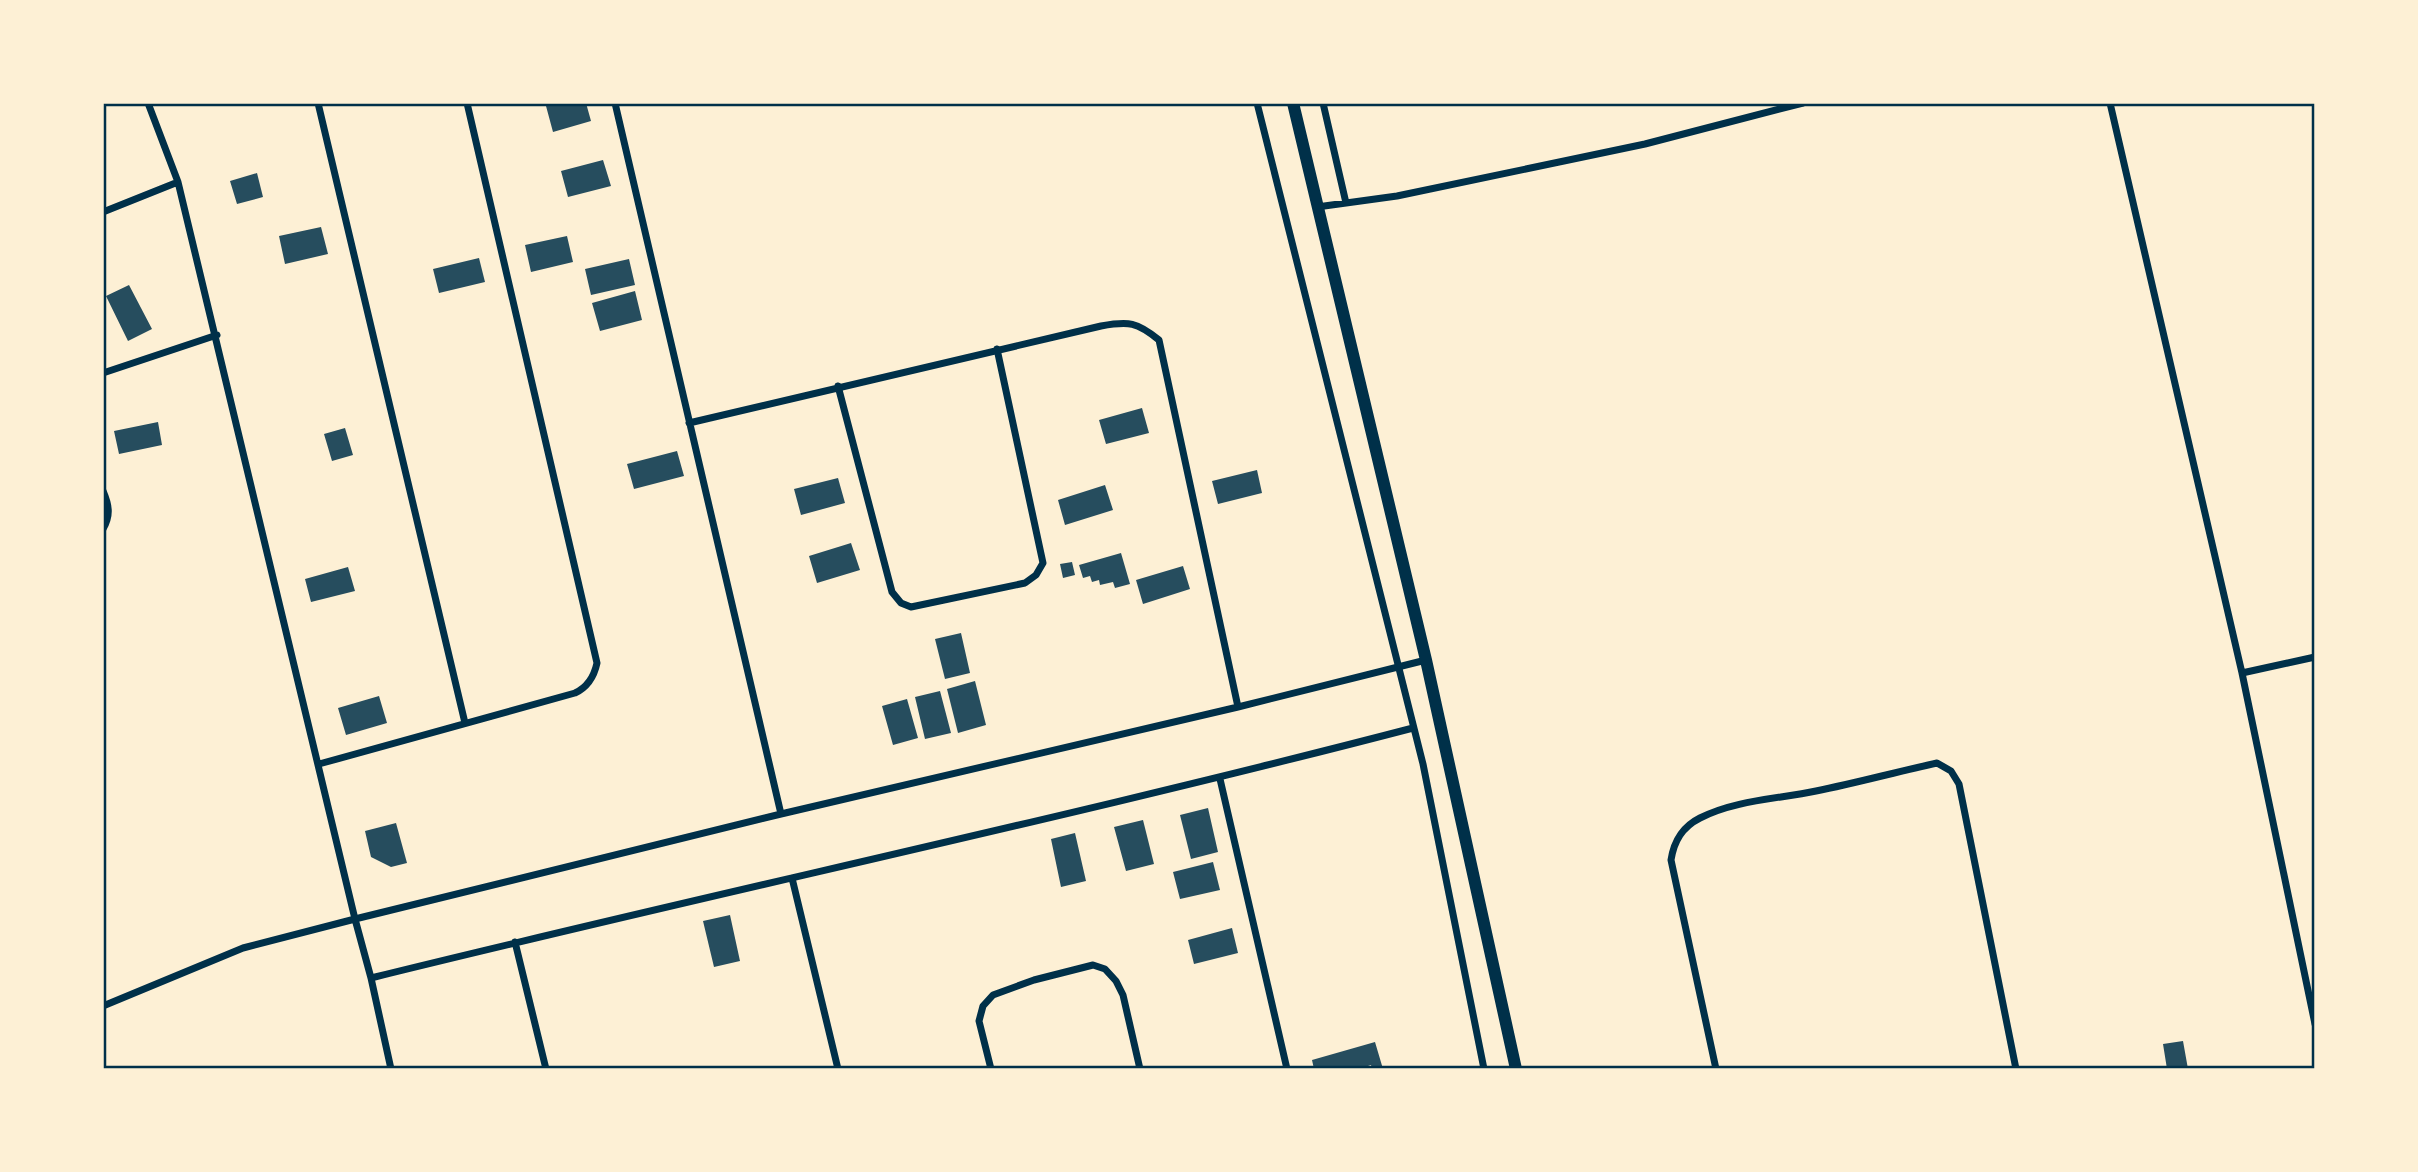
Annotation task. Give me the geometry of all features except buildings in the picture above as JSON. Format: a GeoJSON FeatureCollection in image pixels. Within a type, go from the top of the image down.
{"type":"FeatureCollection","features":[{"type":"Feature","properties":{"kind":"street"},"geometry":{"type":"LineString","coordinates":[[148,103],[178,182],[391,1069]]}},
{"type":"Feature","properties":{"kind":"street"},"geometry":{"type":"LineString","coordinates":[[318,103],[465,723]]}},
{"type":"Feature","properties":{"kind":"street"},"geometry":{"type":"LineString","coordinates":[[318,764],[575,693],[590,682],[595,673],[597,663],[467,103]]}},
{"type":"Feature","properties":{"kind":"street"},"geometry":{"type":"LineString","coordinates":[[615,103],[781,814]]}},
{"type":"Feature","properties":{"kind":"street"},"geometry":{"type":"LineString","coordinates":[[1257,103],[1429,792],[1484,1069]]}},
{"type":"Feature","properties":{"kind":"street"},"geometry":{"type":"LineString","coordinates":[[1293,103],[1426,660],[1516,1069]]}},
{"type":"Feature","properties":{"kind":"street"},"geometry":{"type":"LineString","coordinates":[[1323,103],[1346,203]]}},
{"type":"Feature","properties":{"kind":"street"},"geometry":{"type":"LineString","coordinates":[[1317,207],[1397,196],[1644,144],[1803,103]]}},
{"type":"Feature","properties":{"kind":"street"},"geometry":{"type":"LineString","coordinates":[[2110,103],[2242,673],[2315,1024]]}},
{"type":"Feature","properties":{"kind":"street"},"geometry":{"type":"LineString","coordinates":[[103,212],[178,182]]}},
{"type":"Feature","properties":{"kind":"street"},"geometry":{"type":"LineString","coordinates":[[689,423],[1125,321],[1143,327],[1159,340],[1238,707]]}},
{"type":"Feature","properties":{"kind":"street"},"geometry":{"type":"LineString","coordinates":[[103,373],[216,335]]}},
{"type":"Feature","properties":{"kind":"street"},"geometry":{"type":"LineString","coordinates":[[838,386],[892,592],[901,603],[911,607],[1024,583],[1035,575],[1044,563],[997,349]]}},
{"type":"Feature","properties":{"kind":"street"},"geometry":{"type":"LineString","coordinates":[[103,491],[109,517],[103,529]]}},
{"type":"Feature","properties":{"kind":"street"},"geometry":{"type":"LineString","coordinates":[[2242,673],[2315,657]]}},
{"type":"Feature","properties":{"kind":"street"},"geometry":{"type":"LineString","coordinates":[[103,1006],[243,948],[781,814],[1426,660]]}},
{"type":"Feature","properties":{"kind":"street"},"geometry":{"type":"LineString","coordinates":[[371,978],[515,942],[1220,779],[1413,728]]}},
{"type":"Feature","properties":{"kind":"street"},"geometry":{"type":"LineString","coordinates":[[1716,1069],[1671,860],[1678,837],[1701,817],[1738,805],[1815,791],[1937,763],[1951,771],[1959,784],[2016,1069]]}},
{"type":"Feature","properties":{"kind":"street"},"geometry":{"type":"LineString","coordinates":[[1220,779],[1287,1069]]}},
{"type":"Feature","properties":{"kind":"street"},"geometry":{"type":"LineString","coordinates":[[792,878],[838,1069]]}},
{"type":"Feature","properties":{"kind":"street"},"geometry":{"type":"LineString","coordinates":[[515,942],[546,1069]]}},
{"type":"Feature","properties":{"kind":"street"},"geometry":{"type":"LineString","coordinates":[[991,1069],[979,1021],[980,1013],[993,995],[1034,980],[1093,965],[1111,975],[1123,995],[1140,1069]]}}]}
